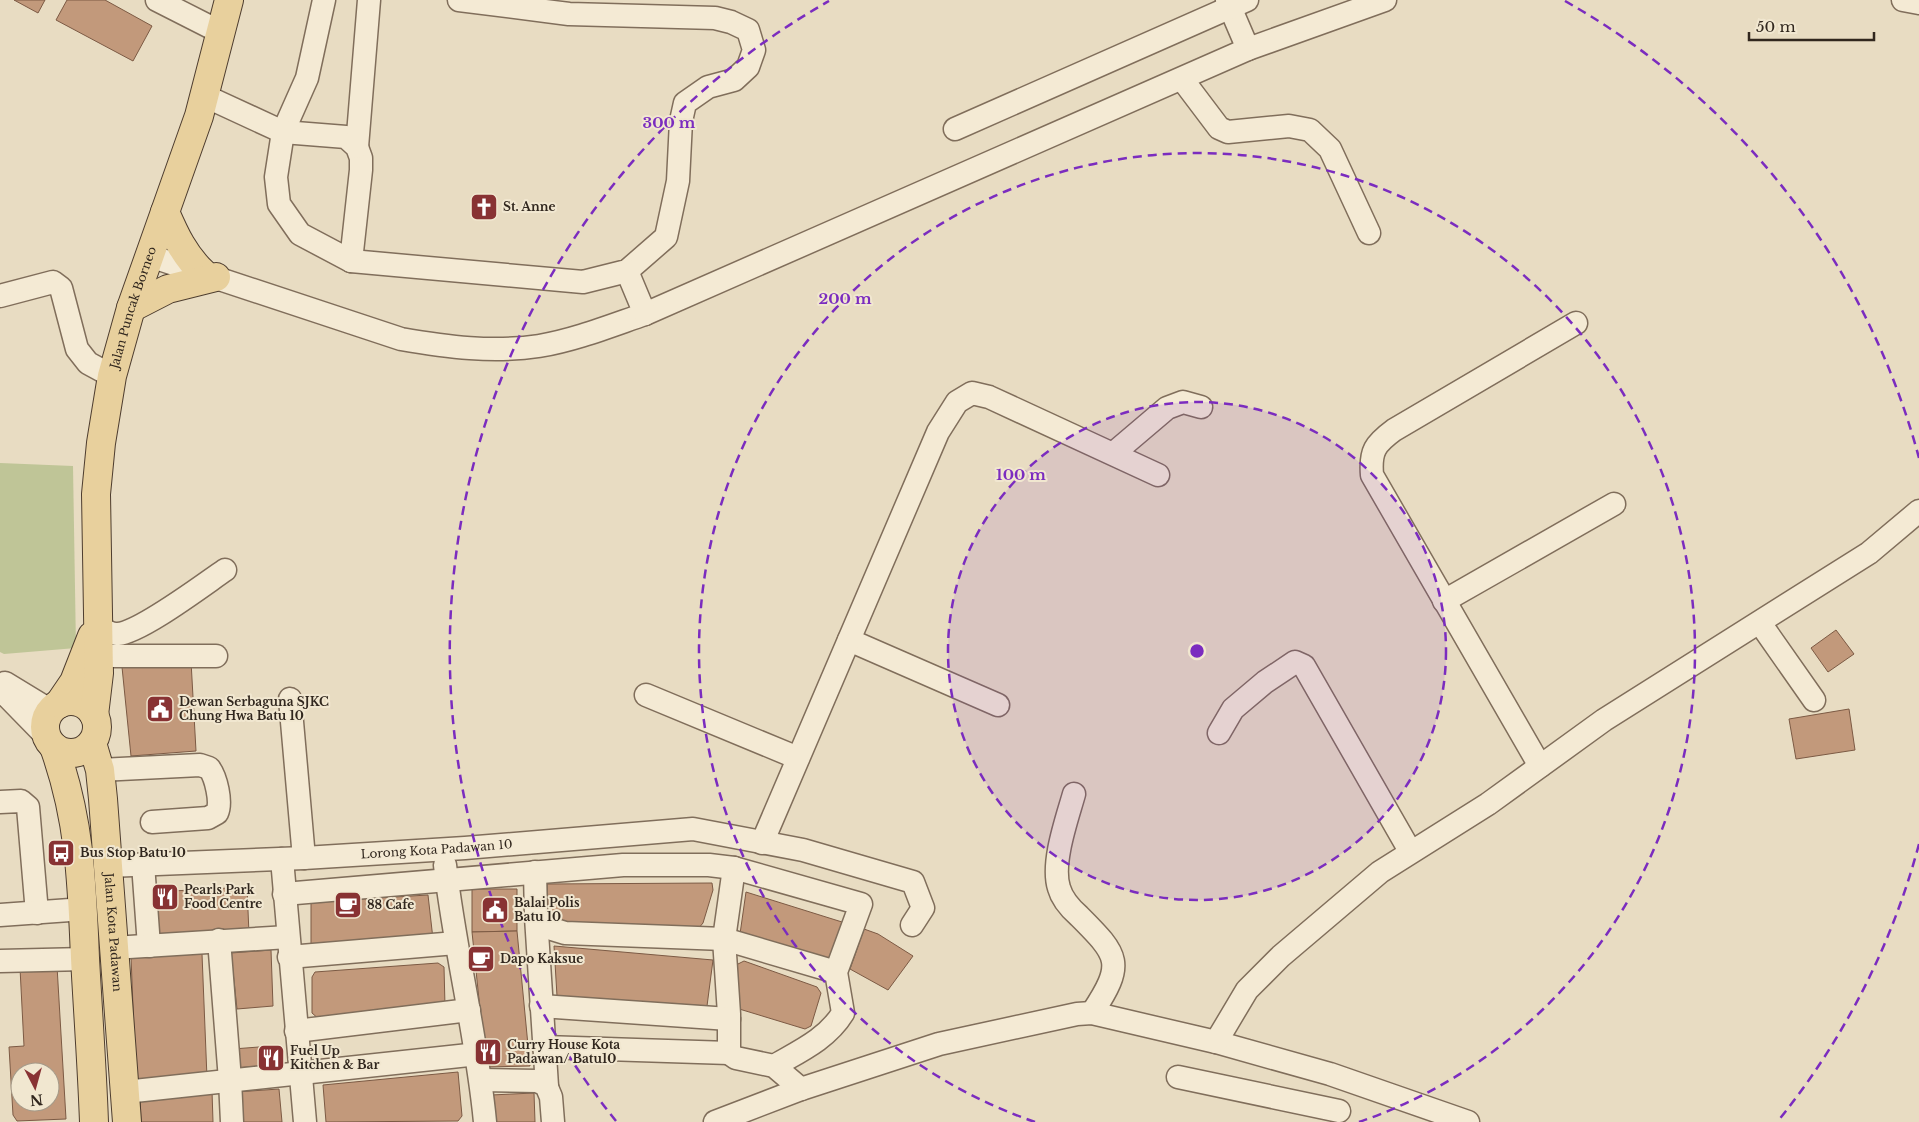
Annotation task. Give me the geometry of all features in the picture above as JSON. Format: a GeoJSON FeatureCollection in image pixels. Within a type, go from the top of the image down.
{"type":"FeatureCollection","features":[{"type":"Feature","properties":{"kind":"main road","name":"Jalan Puncak Borneo"},"geometry":{"type":"LineString","coordinates":[[94,714],[98,692],[96,494],[101,443],[112,376],[131,308],[205,96],[229,0]]}},
{"type":"Feature","properties":{"kind":"main road"},"geometry":{"type":"LineString","coordinates":[[165,212],[181,247],[190,260],[209,275]]}},
{"type":"Feature","properties":{"kind":"main road"},"geometry":{"type":"LineString","coordinates":[[131,308],[168,289],[209,275]]}},
{"type":"Feature","properties":{"kind":"main road","name":"Jalan Puncak Borneo"},"geometry":{"type":"LineString","coordinates":[[53,725],[74,682],[97,625]]}},
{"type":"Feature","properties":{"kind":"main road"},"geometry":{"type":"LineString","coordinates":[[74,702],[89,708],[94,714],[97,729],[92,743],[78,752],[70,753],[53,725],[74,702]]}},
{"type":"Feature","properties":{"kind":"main road"},"geometry":{"type":"LineString","coordinates":[[53,725],[78,835],[84,909],[94,1122]]}},
{"type":"Feature","properties":{"kind":"main road","name":"Jalan Kota Padawan"},"geometry":{"type":"LineString","coordinates":[[92,743],[100,770],[127,1122]]}},
{"type":"Feature","properties":{"kind":"street"},"geometry":{"type":"LineString","coordinates":[[157,0],[222,33]]}},
{"type":"Feature","properties":{"kind":"street"},"geometry":{"type":"LineString","coordinates":[[324,0],[307,78],[283,132],[276,177],[279,204],[300,234],[351,261],[583,282],[626,270],[666,237],[678,181],[681,121],[685,103],[708,87],[734,80],[748,67],[754,50],[748,30],[731,22],[715,18],[569,14],[459,0]]}},
{"type":"Feature","properties":{"kind":"street"},"geometry":{"type":"LineString","coordinates":[[351,261],[362,170],[357,146],[368,0]]}},
{"type":"Feature","properties":{"kind":"street"},"geometry":{"type":"LineString","coordinates":[[150,256],[402,338],[442,346],[492,350],[539,346],[593,332],[645,314],[1248,49],[1385,0]]}},
{"type":"Feature","properties":{"kind":"street"},"geometry":{"type":"LineString","coordinates":[[1903,0],[1919,3]]}},
{"type":"Feature","properties":{"kind":"street"},"geometry":{"type":"LineString","coordinates":[[954,130],[1235,2],[1248,49]]}},
{"type":"Feature","properties":{"kind":"street"},"geometry":{"type":"LineString","coordinates":[[1182,79],[1219,128],[1228,132],[1289,126],[1310,130],[1330,149],[1369,233]]}},
{"type":"Feature","properties":{"kind":"street"},"geometry":{"type":"LineString","coordinates":[[205,96],[283,132],[346,137],[357,146]]}},
{"type":"Feature","properties":{"kind":"street"},"geometry":{"type":"LineString","coordinates":[[626,270],[645,314]]}},
{"type":"Feature","properties":{"kind":"street"},"geometry":{"type":"LineString","coordinates":[[0,296],[53,282],[61,288],[76,349],[88,363],[112,376]]}},
{"type":"Feature","properties":{"kind":"street"},"geometry":{"type":"LineString","coordinates":[[1540,766],[1372,475],[1370,458],[1379,441],[1394,430],[1576,323]]}},
{"type":"Feature","properties":{"kind":"street"},"geometry":{"type":"LineString","coordinates":[[762,843],[938,432],[957,402],[972,393],[989,397],[1114,453],[1158,475]]}},
{"type":"Feature","properties":{"kind":"street"},"geometry":{"type":"LineString","coordinates":[[1114,453],[1167,408],[1183,402],[1201,407]]}},
{"type":"Feature","properties":{"kind":"street"},"geometry":{"type":"LineString","coordinates":[[1444,601],[1614,504]]}},
{"type":"Feature","properties":{"kind":"street"},"geometry":{"type":"LineString","coordinates":[[1216,1042],[1247,990],[1281,956],[1380,872],[1488,804],[1604,720],[1760,623],[1869,553],[1916,520]]}},
{"type":"Feature","properties":{"kind":"street"},"geometry":{"type":"LineString","coordinates":[[97,625],[111,633],[125,632],[148,621],[225,570]]}},
{"type":"Feature","properties":{"kind":"street"},"geometry":{"type":"LineString","coordinates":[[1760,623],[1814,700]]}},
{"type":"Feature","properties":{"kind":"street"},"geometry":{"type":"LineString","coordinates":[[849,640],[998,705]]}},
{"type":"Feature","properties":{"kind":"street"},"geometry":{"type":"LineString","coordinates":[[98,656],[216,656]]}},
{"type":"Feature","properties":{"kind":"street"},"geometry":{"type":"LineString","coordinates":[[1219,733],[1233,710],[1244,698],[1294,662],[1304,666],[1410,852]]}},
{"type":"Feature","properties":{"kind":"street"},"geometry":{"type":"LineString","coordinates":[[0,680],[53,725]]}},
{"type":"Feature","properties":{"kind":"street"},"geometry":{"type":"LineString","coordinates":[[0,690],[53,725]]}},
{"type":"Feature","properties":{"kind":"street"},"geometry":{"type":"LineString","coordinates":[[646,695],[798,758]]}},
{"type":"Feature","properties":{"kind":"street"},"geometry":{"type":"LineString","coordinates":[[290,699],[293,858],[284,894],[305,1122]]}},
{"type":"Feature","properties":{"kind":"street"},"geometry":{"type":"LineString","coordinates":[[100,770],[200,765],[209,768],[213,775],[219,803],[217,813],[208,818],[152,822]]}},
{"type":"Feature","properties":{"kind":"street"},"geometry":{"type":"LineString","coordinates":[[1074,794],[1057,870],[1059,889],[1069,907],[1104,942],[1113,956],[1114,973],[1110,987],[1092,1012]]}},
{"type":"Feature","properties":{"kind":"street"},"geometry":{"type":"LineString","coordinates":[[0,802],[21,801],[28,807],[37,913]]}},
{"type":"Feature","properties":{"kind":"street","name":"Lorong Kota Padawan 10"},"geometry":{"type":"LineString","coordinates":[[108,866],[443,850],[685,830],[803,850],[913,882],[923,908],[912,924]]}},
{"type":"Feature","properties":{"kind":"street"},"geometry":{"type":"LineString","coordinates":[[443,850],[456,944],[478,1054],[485,1122]]}},
{"type":"Feature","properties":{"kind":"street"},"geometry":{"type":"LineString","coordinates":[[143,864],[149,946]]}},
{"type":"Feature","properties":{"kind":"street"},"geometry":{"type":"LineString","coordinates":[[284,894],[624,865],[708,865],[734,868],[861,904],[836,972],[843,1013],[834,1028],[818,1040],[774,1066]]}},
{"type":"Feature","properties":{"kind":"street"},"geometry":{"type":"LineString","coordinates":[[728,1053],[729,1019],[724,939],[734,868]]}},
{"type":"Feature","properties":{"kind":"street"},"geometry":{"type":"LineString","coordinates":[[535,872],[544,1047],[547,1086],[551,1097],[554,1122]]}},
{"type":"Feature","properties":{"kind":"street"},"geometry":{"type":"LineString","coordinates":[[0,915],[84,909]]}},
{"type":"Feature","properties":{"kind":"street"},"geometry":{"type":"LineString","coordinates":[[536,917],[552,929],[565,933],[724,939],[836,972]]}},
{"type":"Feature","properties":{"kind":"street"},"geometry":{"type":"LineString","coordinates":[[113,948],[219,940],[288,947],[456,944]]}},
{"type":"Feature","properties":{"kind":"street"},"geometry":{"type":"LineString","coordinates":[[219,940],[232,1122]]}},
{"type":"Feature","properties":{"kind":"street"},"geometry":{"type":"LineString","coordinates":[[0,961],[85,959]]}},
{"type":"Feature","properties":{"kind":"street"},"geometry":{"type":"LineString","coordinates":[[541,1006],[729,1019]]}},
{"type":"Feature","properties":{"kind":"street"},"geometry":{"type":"LineString","coordinates":[[296,1031],[469,1010]]}},
{"type":"Feature","properties":{"kind":"street"},"geometry":{"type":"LineString","coordinates":[[715,1122],[801,1088],[939,1044],[1092,1012],[1216,1042],[1330,1074],[1468,1122]]}},
{"type":"Feature","properties":{"kind":"street"},"geometry":{"type":"LineString","coordinates":[[544,1047],[728,1053],[736,1058],[774,1066],[801,1088]]}},
{"type":"Feature","properties":{"kind":"street"},"geometry":{"type":"LineString","coordinates":[[125,1092],[478,1054]]}},
{"type":"Feature","properties":{"kind":"street"},"geometry":{"type":"LineString","coordinates":[[1178,1077],[1341,1117],[1330,1074]]}},
{"type":"Feature","properties":{"kind":"street"},"geometry":{"type":"LineString","coordinates":[[481,1080],[537,1081],[547,1086]]}},
{"type":"Feature","properties":{"kind":"green space"},"geometry":{"type":"Polygon","coordinates":[[[0,463],[73,466],[76,648],[4,654],[0,652],[0,463]]]}},
{"type":"Feature","properties":{"kind":"building"},"geometry":{"type":"Polygon","coordinates":[[[14,0],[45,0],[38,13],[14,0]]]}},
{"type":"Feature","properties":{"kind":"building"},"geometry":{"type":"Polygon","coordinates":[[[67,0],[105,0],[152,26],[133,61],[56,20],[67,0]]]}},
{"type":"Feature","properties":{"kind":"building"},"geometry":{"type":"Polygon","coordinates":[[[1836,630],[1854,654],[1828,672],[1811,648],[1836,630]]]}},
{"type":"Feature","properties":{"kind":"building","name":"Dewan Serbaguna SJKC Chung Hwa Batu 10"},"geometry":{"type":"Polygon","coordinates":[[[191,661],[196,751],[131,756],[122,667],[191,661]]]}},
{"type":"Feature","properties":{"kind":"building"},"geometry":{"type":"Polygon","coordinates":[[[1849,709],[1855,750],[1796,759],[1789,719],[1849,709]]]}},
{"type":"Feature","properties":{"kind":"building"},"geometry":{"type":"Polygon","coordinates":[[[712,883],[713,890],[703,923],[698,929],[641,928],[549,920],[547,884],[712,883]]]}},
{"type":"Feature","properties":{"kind":"building"},"geometry":{"type":"Polygon","coordinates":[[[247,887],[249,934],[161,938],[156,931],[154,892],[247,887]]]}},
{"type":"Feature","properties":{"kind":"building","name":"Balai Polis Batu 10"},"geometry":{"type":"Polygon","coordinates":[[[472,889],[517,889],[517,931],[472,932],[472,889]]]}},
{"type":"Feature","properties":{"kind":"building"},"geometry":{"type":"Polygon","coordinates":[[[746,892],[842,922],[829,964],[740,934],[746,892]]]}},
{"type":"Feature","properties":{"kind":"building"},"geometry":{"type":"Polygon","coordinates":[[[428,895],[433,939],[311,947],[311,902],[428,895]]]}},
{"type":"Feature","properties":{"kind":"building"},"geometry":{"type":"Polygon","coordinates":[[[864,929],[878,934],[913,956],[888,990],[850,969],[864,929]]]}},
{"type":"Feature","properties":{"kind":"building"},"geometry":{"type":"Polygon","coordinates":[[[517,931],[530,1066],[486,1067],[472,932],[517,931]]]}},
{"type":"Feature","properties":{"kind":"building"},"geometry":{"type":"Polygon","coordinates":[[[554,946],[713,960],[707,1006],[557,996],[554,946]]]}},
{"type":"Feature","properties":{"kind":"building"},"geometry":{"type":"Polygon","coordinates":[[[271,950],[273,1006],[237,1009],[231,953],[271,950]]]}},
{"type":"Feature","properties":{"kind":"building"},"geometry":{"type":"Polygon","coordinates":[[[202,954],[207,1078],[136,1081],[131,957],[202,954]]]}},
{"type":"Feature","properties":{"kind":"building"},"geometry":{"type":"Polygon","coordinates":[[[744,961],[817,987],[821,993],[811,1026],[805,1029],[736,1008],[736,965],[744,961]]]}},
{"type":"Feature","properties":{"kind":"building"},"geometry":{"type":"Polygon","coordinates":[[[438,963],[444,967],[445,1006],[320,1020],[312,1013],[312,977],[315,972],[438,963]]]}},
{"type":"Feature","properties":{"kind":"building"},"geometry":{"type":"Polygon","coordinates":[[[57,966],[66,1119],[17,1121],[13,1115],[13,1112],[60,1112],[60,1062],[10,1062],[10,1064],[9,1047],[24,1046],[20,968],[57,966]]]}},
{"type":"Feature","properties":{"kind":"building"},"geometry":{"type":"Polygon","coordinates":[[[272,1046],[274,1065],[234,1068],[233,1049],[272,1046]]]}},
{"type":"Feature","properties":{"kind":"building"},"geometry":{"type":"Polygon","coordinates":[[[458,1072],[462,1116],[458,1121],[326,1122],[323,1085],[458,1072]]]}},
{"type":"Feature","properties":{"kind":"building"},"geometry":{"type":"Polygon","coordinates":[[[279,1089],[282,1122],[238,1122],[236,1092],[279,1089]]]}},
{"type":"Feature","properties":{"kind":"building"},"geometry":{"type":"Polygon","coordinates":[[[212,1091],[213,1122],[141,1122],[140,1094],[212,1091]]]}},
{"type":"Feature","properties":{"kind":"building"},"geometry":{"type":"Polygon","coordinates":[[[534,1093],[535,1122],[492,1122],[491,1095],[534,1093]]]}},
{"type":"Feature","properties":{"kind":"place","name":"St. Anne"},"geometry":{"type":"Point","coordinates":[484,207]}},
{"type":"Feature","properties":{"kind":"place","name":"Dewan Serbaguna SJKC Chung Hwa Batu 10"},"geometry":{"type":"Point","coordinates":[160,709]}},
{"type":"Feature","properties":{"kind":"place","name":"Bus Stop Batu 10"},"geometry":{"type":"Point","coordinates":[61,853]}},
{"type":"Feature","properties":{"kind":"place","name":"Pearls Park Food Centre"},"geometry":{"type":"Point","coordinates":[165,897]}},
{"type":"Feature","properties":{"kind":"place","name":"88 Cafe"},"geometry":{"type":"Point","coordinates":[348,905]}},
{"type":"Feature","properties":{"kind":"place","name":"Balai Polis Batu 10"},"geometry":{"type":"Point","coordinates":[495,910]}},
{"type":"Feature","properties":{"kind":"place","name":"Dapo Kaksue"},"geometry":{"type":"Point","coordinates":[481,959]}},
{"type":"Feature","properties":{"kind":"place","name":"Curry House Kota Padawan/ Batu10"},"geometry":{"type":"Point","coordinates":[488,1052]}},
{"type":"Feature","properties":{"kind":"place","name":"Fuel Up Kitchen & Bar"},"geometry":{"type":"Point","coordinates":[271,1058]}}]}
